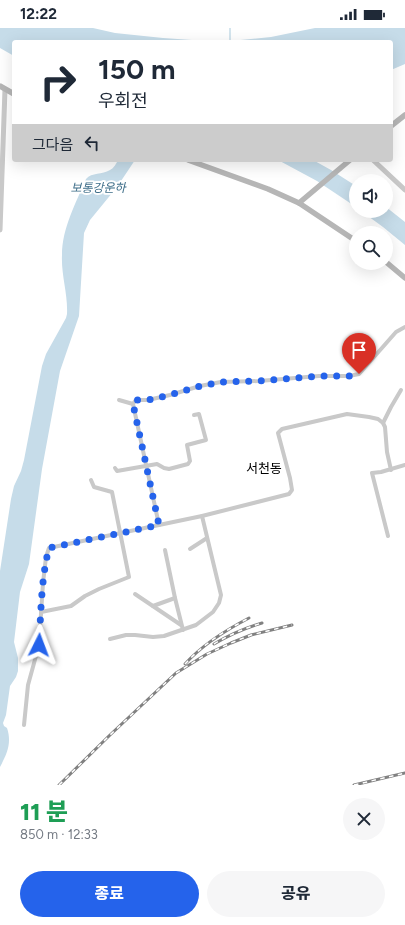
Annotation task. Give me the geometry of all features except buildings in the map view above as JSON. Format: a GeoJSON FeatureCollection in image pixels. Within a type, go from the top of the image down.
{"type":"FeatureCollection","features":[{"type":"Feature","properties":{"kind":"main road"},"geometry":{"type":"LineString","coordinates":[[2,87],[12,93]]}},
{"type":"Feature","properties":{"kind":"main road"},"geometry":{"type":"LineString","coordinates":[[393,124],[405,115]]}},
{"type":"Feature","properties":{"kind":"main road"},"geometry":{"type":"LineString","coordinates":[[194,162],[268,189],[299,203],[349,236]]}},
{"type":"Feature","properties":{"kind":"main road"},"geometry":{"type":"LineString","coordinates":[[299,203],[348,162]]}},
{"type":"Feature","properties":{"kind":"main road"},"geometry":{"type":"LineString","coordinates":[[393,268],[405,278]]}},
{"type":"Feature","properties":{"kind":"street"},"geometry":{"type":"LineString","coordinates":[[0,230],[2,87]]}},
{"type":"Feature","properties":{"kind":"street"},"geometry":{"type":"LineString","coordinates":[[375,162],[405,190]]}},
{"type":"Feature","properties":{"kind":"street"},"geometry":{"type":"LineString","coordinates":[[133,404],[137,400],[148,400],[221,382],[259,381],[320,376],[349,376],[359,374],[396,332],[405,327]]}},
{"type":"Feature","properties":{"kind":"street"},"geometry":{"type":"LineString","coordinates":[[383,423],[401,390]]}},
{"type":"Feature","properties":{"kind":"street"},"geometry":{"type":"LineString","coordinates":[[118,400],[133,404]]}},
{"type":"Feature","properties":{"kind":"street"},"geometry":{"type":"LineString","coordinates":[[133,404],[159,525]]}},
{"type":"Feature","properties":{"kind":"street"},"geometry":{"type":"LineString","coordinates":[[115,468],[117,471],[157,464],[169,469],[188,464],[190,461],[187,445],[206,440],[199,414],[194,415]]}},
{"type":"Feature","properties":{"kind":"street"},"geometry":{"type":"LineString","coordinates":[[24,725],[28,684],[39,645],[43,583],[46,557],[49,548],[202,516],[289,494],[292,490],[290,478],[278,433],[282,429],[348,414],[378,419],[385,427],[387,452],[391,470]]}},
{"type":"Feature","properties":{"kind":"street"},"geometry":{"type":"LineString","coordinates":[[388,536],[372,473],[391,470],[403,465],[405,461]]}},
{"type":"Feature","properties":{"kind":"street"},"geometry":{"type":"LineString","coordinates":[[41,612],[71,606],[85,596],[99,589],[129,577],[112,492],[94,487],[91,480]]}},
{"type":"Feature","properties":{"kind":"street"},"geometry":{"type":"LineString","coordinates":[[110,639],[126,635],[153,637],[164,636],[196,625],[213,612],[219,603],[221,595],[202,516]]}},
{"type":"Feature","properties":{"kind":"street"},"geometry":{"type":"LineString","coordinates":[[190,549],[208,538]]}},
{"type":"Feature","properties":{"kind":"street"},"geometry":{"type":"LineString","coordinates":[[165,550],[183,630]]}},
{"type":"Feature","properties":{"kind":"street"},"geometry":{"type":"LineString","coordinates":[[135,594],[182,625]]}},
{"type":"Feature","properties":{"kind":"street"},"geometry":{"type":"LineString","coordinates":[[154,606],[175,598]]}},
{"type":"Feature","properties":{"kind":"water"},"geometry":{"type":"Polygon","coordinates":[[[0,28],[93,28],[115,33],[192,40],[12,40],[12,55],[0,48],[0,28]]]}},
{"type":"Feature","properties":{"kind":"water"},"geometry":{"type":"Polygon","coordinates":[[[315,28],[405,28],[405,64],[393,69],[393,40],[240,40],[271,37],[315,28]]]}},
{"type":"Feature","properties":{"kind":"water","name":"보통강운하"},"geometry":{"type":"Polygon","coordinates":[[[117,162],[134,162],[117,187],[90,220],[84,233],[79,316],[60,371],[42,469],[29,564],[20,592],[14,642],[18,658],[18,671],[10,686],[6,715],[3,723],[7,728],[9,744],[7,753],[0,767],[0,571],[11,499],[14,486],[24,460],[42,366],[46,354],[67,314],[62,262],[64,235],[67,225],[86,179],[91,175],[104,173],[114,167],[117,162]]]}},
{"type":"Feature","properties":{"kind":"water"},"geometry":{"type":"Polygon","coordinates":[[[282,162],[317,162],[331,170],[349,182],[349,202],[317,181],[282,162]]]}},
{"type":"Feature","properties":{"kind":"water"},"geometry":{"type":"Polygon","coordinates":[[[393,213],[405,222],[405,245],[393,235],[393,226],[382,226],[371,218],[393,218],[393,213]]]}},
{"type":"Feature","properties":{"kind":"waterway"},"geometry":{"type":"LineString","coordinates":[[230,28],[230,40]]}},
{"type":"Feature","properties":{"kind":"railway"},"geometry":{"type":"LineString","coordinates":[[185,664],[199,650],[215,638],[249,618]]}},
{"type":"Feature","properties":{"kind":"railway"},"geometry":{"type":"LineString","coordinates":[[214,644],[237,632],[262,623]]}},
{"type":"Feature","properties":{"kind":"railway"},"geometry":{"type":"LineString","coordinates":[[59,785],[176,673],[207,654],[231,643],[251,635],[292,625]]}},
{"type":"Feature","properties":{"kind":"railway"},"geometry":{"type":"LineString","coordinates":[[354,785],[405,773]]}},
{"type":"Feature","properties":{"kind":"district","name":"서천동"},"geometry":{"type":"Point","coordinates":[264,468]}},
{"type":"Feature","properties":{"kind":"route"},"geometry":{"type":"LineString","coordinates":[[39,645],[43,583],[46,557],[49,548],[159,525],[133,404],[135,401],[148,400],[221,382],[259,381],[320,376],[349,376],[359,374]]}}]}
